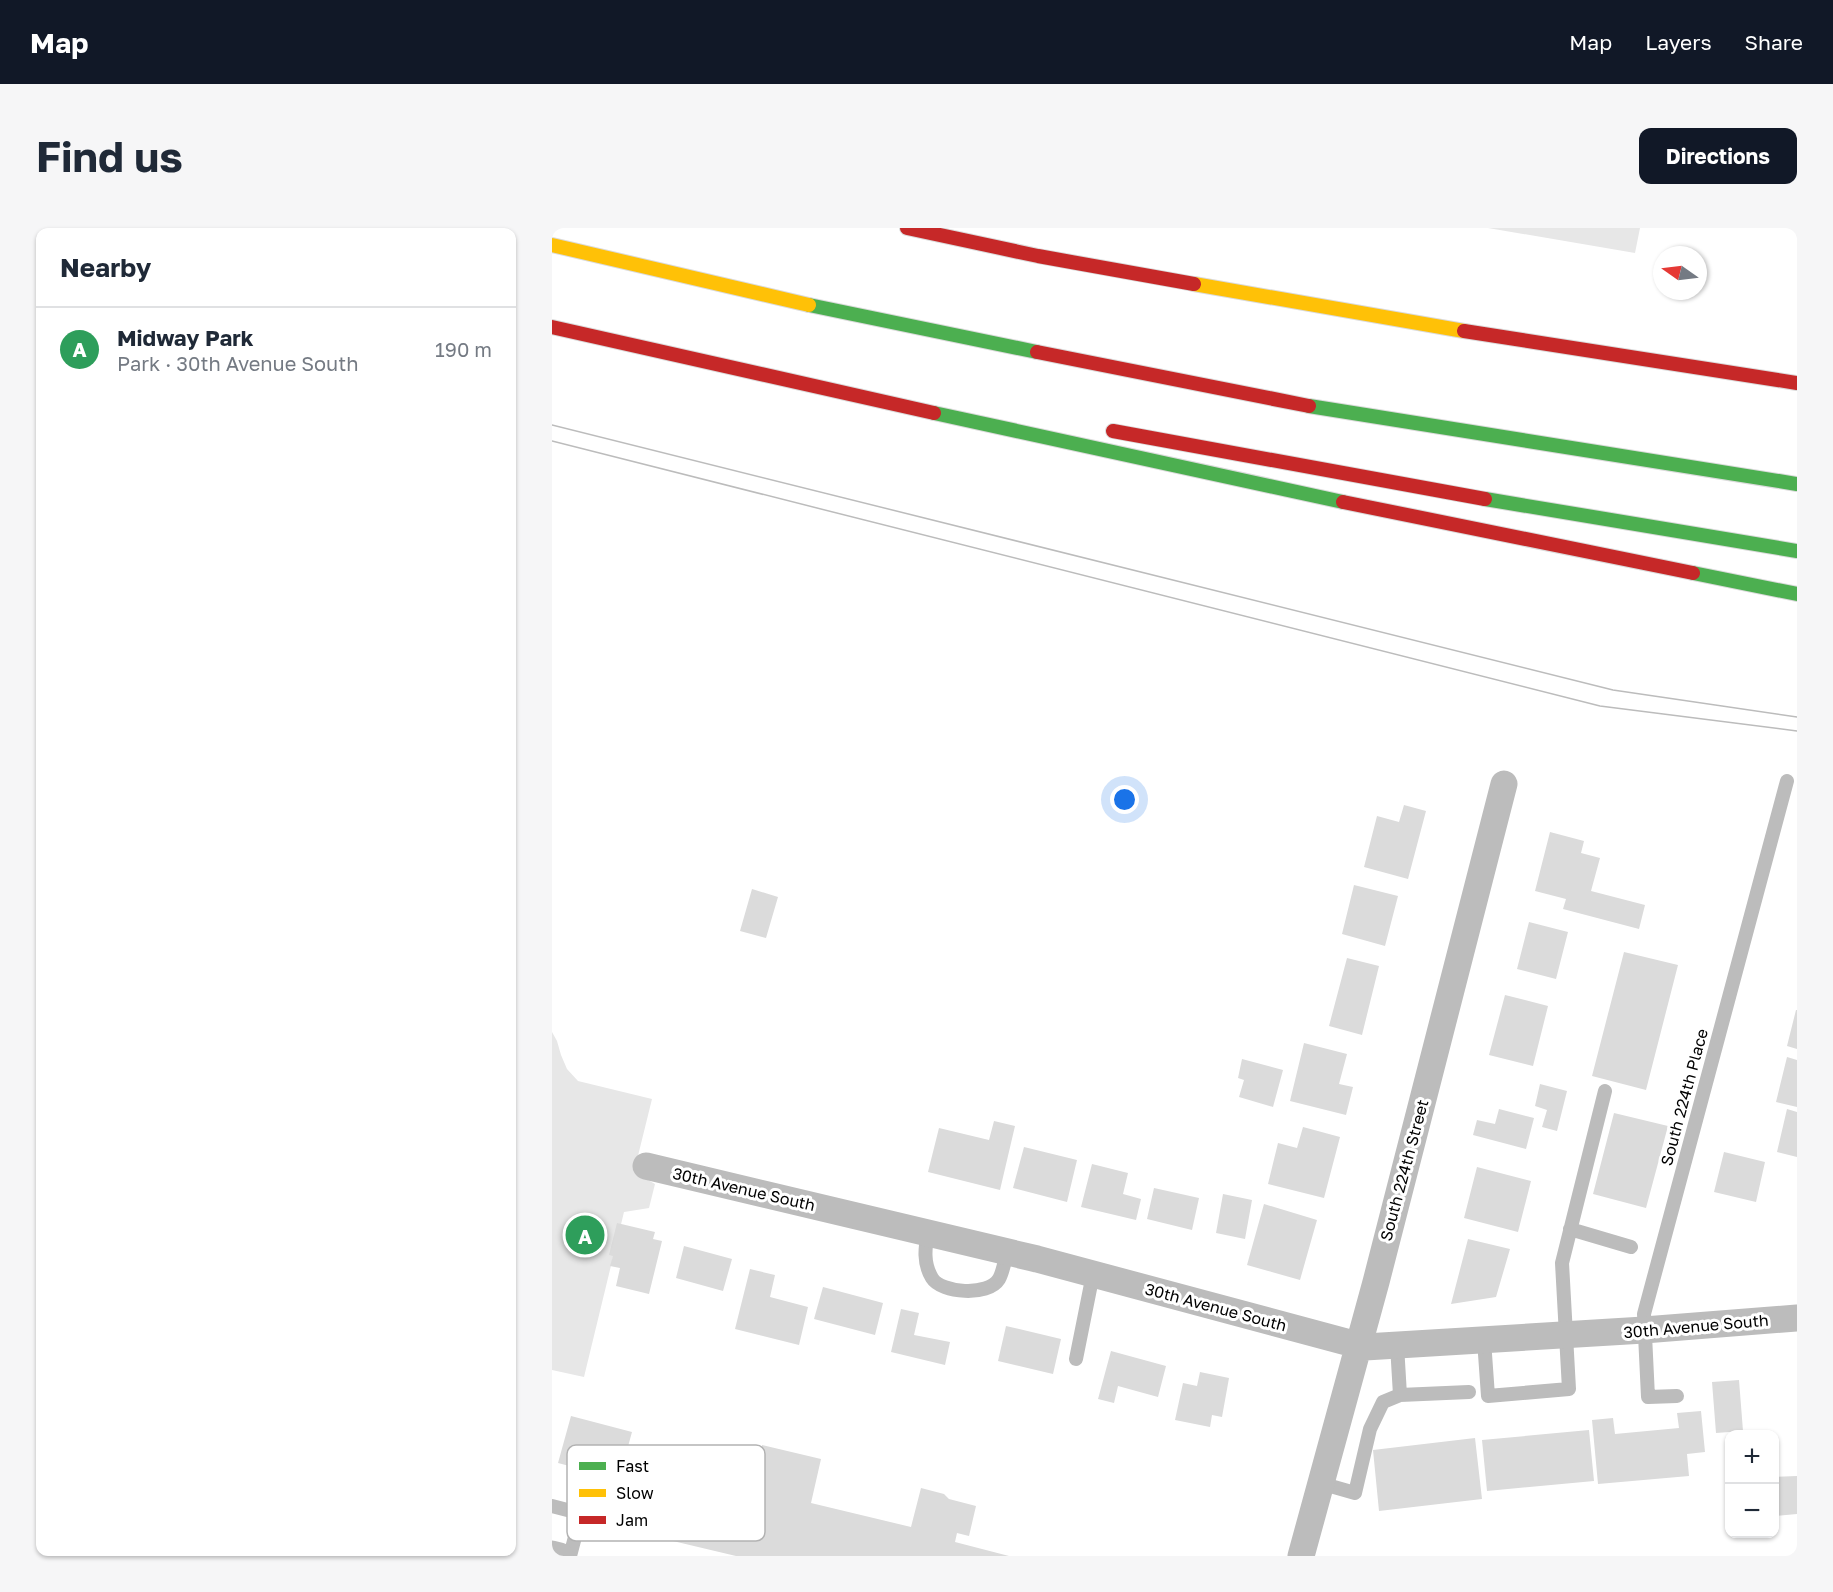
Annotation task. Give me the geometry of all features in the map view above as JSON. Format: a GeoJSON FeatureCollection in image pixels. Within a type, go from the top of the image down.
{"type":"FeatureCollection","features":[{"type":"Feature","properties":{"kind":"highway"},"geometry":{"type":"LineString","coordinates":[[907,228],[969,243],[1257,296],[1562,348],[1797,383]]}},
{"type":"Feature","properties":{"kind":"highway"},"geometry":{"type":"LineString","coordinates":[[552,245],[725,287],[920,329],[1310,406],[1797,484]]}},
{"type":"Feature","properties":{"kind":"highway"},"geometry":{"type":"LineString","coordinates":[[552,327],[1254,484],[1797,594]]}},
{"type":"Feature","properties":{"kind":"highway"},"geometry":{"type":"LineString","coordinates":[[674,355],[905,392]]}},
{"type":"Feature","properties":{"kind":"highway"},"geometry":{"type":"LineString","coordinates":[[1102,429],[1555,512],[1797,551]]}},
{"type":"Feature","properties":{"kind":"street","name":"South 224th Street"},"geometry":{"type":"LineString","coordinates":[[1301,1556],[1376,1282],[1504,784]]}},
{"type":"Feature","properties":{"kind":"street","name":"30th Avenue South"},"geometry":{"type":"LineString","coordinates":[[645,1166],[928,1232],[1357,1346],[1644,1330],[1797,1318]]}},
{"type":"Feature","properties":{"kind":"street"},"geometry":{"type":"LineString","coordinates":[[552,1554],[560,1556]]}},
{"type":"Feature","properties":{"kind":"lane","name":"South 224th Place"},"geometry":{"type":"LineString","coordinates":[[1677,1396],[1648,1397],[1644,1314],[1787,781]]}},
{"type":"Feature","properties":{"kind":"lane"},"geometry":{"type":"LineString","coordinates":[[1484,1340],[1488,1396],[1569,1389],[1562,1263],[1605,1091]]}},
{"type":"Feature","properties":{"kind":"lane"},"geometry":{"type":"LineString","coordinates":[[1570,1229],[1631,1247]]}},
{"type":"Feature","properties":{"kind":"lane"},"geometry":{"type":"LineString","coordinates":[[928,1232],[925,1262],[931,1276],[936,1283],[969,1292],[985,1289],[999,1280],[1007,1252]]}},
{"type":"Feature","properties":{"kind":"lane"},"geometry":{"type":"LineString","coordinates":[[1076,1359],[1093,1274]]}},
{"type":"Feature","properties":{"kind":"lane"},"geometry":{"type":"LineString","coordinates":[[1397,1345],[1400,1395]]}},
{"type":"Feature","properties":{"kind":"lane"},"geometry":{"type":"LineString","coordinates":[[1320,1483],[1355,1492],[1370,1429],[1383,1402],[1400,1395],[1469,1392]]}},
{"type":"Feature","properties":{"kind":"lane"},"geometry":{"type":"LineString","coordinates":[[552,1506],[567,1510]]}},
{"type":"Feature","properties":{"kind":"lane"},"geometry":{"type":"LineString","coordinates":[[570,1556],[574,1541]]}},
{"type":"Feature","properties":{"kind":"shaded area"},"geometry":{"type":"Polygon","coordinates":[[[1488,228],[1640,228],[1635,253],[1488,228]]]}},
{"type":"Feature","properties":{"kind":"shaded area"},"geometry":{"type":"Polygon","coordinates":[[[552,1032],[567,1069],[578,1081],[652,1099],[634,1172],[655,1184],[649,1208],[624,1212],[584,1377],[552,1370],[552,1032]]]}},
{"type":"Feature","properties":{"kind":"building"},"geometry":{"type":"Polygon","coordinates":[[[1404,805],[1426,811],[1408,879],[1364,867],[1377,816],[1399,822],[1404,805]]]}},
{"type":"Feature","properties":{"kind":"building"},"geometry":{"type":"Polygon","coordinates":[[[1550,832],[1584,841],[1581,853],[1600,858],[1591,891],[1645,905],[1639,929],[1563,909],[1566,899],[1535,891],[1550,832]]]}},
{"type":"Feature","properties":{"kind":"building"},"geometry":{"type":"Polygon","coordinates":[[[1354,885],[1398,896],[1385,946],[1342,934],[1354,885]]]}},
{"type":"Feature","properties":{"kind":"building"},"geometry":{"type":"Polygon","coordinates":[[[752,889],[778,897],[766,938],[740,931],[752,889]]]}},
{"type":"Feature","properties":{"kind":"building"},"geometry":{"type":"Polygon","coordinates":[[[1529,922],[1568,932],[1556,979],[1517,969],[1529,922]]]}},
{"type":"Feature","properties":{"kind":"building"},"geometry":{"type":"Polygon","coordinates":[[[1624,952],[1678,965],[1646,1090],[1592,1076],[1624,952]]]}},
{"type":"Feature","properties":{"kind":"building"},"geometry":{"type":"Polygon","coordinates":[[[1347,958],[1379,966],[1362,1035],[1329,1026],[1347,958]]]}},
{"type":"Feature","properties":{"kind":"building"},"geometry":{"type":"Polygon","coordinates":[[[1505,995],[1548,1006],[1533,1066],[1489,1055],[1505,995]]]}},
{"type":"Feature","properties":{"kind":"building"},"geometry":{"type":"Polygon","coordinates":[[[1797,1010],[1797,1049],[1787,1046],[1797,1010]]]}},
{"type":"Feature","properties":{"kind":"building"},"geometry":{"type":"Polygon","coordinates":[[[1304,1043],[1347,1054],[1339,1084],[1353,1087],[1346,1115],[1290,1101],[1304,1043]]]}},
{"type":"Feature","properties":{"kind":"building"},"geometry":{"type":"Polygon","coordinates":[[[1787,1057],[1797,1060],[1797,1107],[1776,1102],[1787,1057]]]}},
{"type":"Feature","properties":{"kind":"building"},"geometry":{"type":"Polygon","coordinates":[[[1242,1059],[1283,1070],[1273,1107],[1239,1097],[1244,1080],[1238,1078],[1242,1059]]]}},
{"type":"Feature","properties":{"kind":"building"},"geometry":{"type":"Polygon","coordinates":[[[1540,1084],[1567,1091],[1557,1131],[1542,1127],[1547,1110],[1535,1106],[1540,1084]]]}},
{"type":"Feature","properties":{"kind":"building"},"geometry":{"type":"Polygon","coordinates":[[[1499,1109],[1534,1118],[1526,1149],[1473,1135],[1477,1120],[1495,1124],[1499,1109]]]}},
{"type":"Feature","properties":{"kind":"building"},"geometry":{"type":"Polygon","coordinates":[[[1787,1109],[1797,1112],[1797,1157],[1777,1152],[1787,1109]]]}},
{"type":"Feature","properties":{"kind":"building"},"geometry":{"type":"Polygon","coordinates":[[[1614,1113],[1668,1126],[1646,1208],[1593,1194],[1614,1113]]]}},
{"type":"Feature","properties":{"kind":"building"},"geometry":{"type":"Polygon","coordinates":[[[994,1121],[1015,1126],[1000,1190],[928,1172],[939,1128],[989,1140],[994,1121]]]}},
{"type":"Feature","properties":{"kind":"building"},"geometry":{"type":"Polygon","coordinates":[[[1303,1127],[1340,1137],[1324,1198],[1268,1184],[1278,1143],[1297,1148],[1303,1127]]]}},
{"type":"Feature","properties":{"kind":"building"},"geometry":{"type":"Polygon","coordinates":[[[1024,1147],[1077,1160],[1067,1202],[1013,1188],[1024,1147]]]}},
{"type":"Feature","properties":{"kind":"building"},"geometry":{"type":"Polygon","coordinates":[[[1724,1152],[1765,1162],[1756,1202],[1714,1192],[1724,1152]]]}},
{"type":"Feature","properties":{"kind":"building"},"geometry":{"type":"Polygon","coordinates":[[[1092,1164],[1128,1173],[1123,1194],[1141,1199],[1136,1220],[1081,1207],[1092,1164]]]}},
{"type":"Feature","properties":{"kind":"building"},"geometry":{"type":"Polygon","coordinates":[[[1477,1167],[1531,1181],[1518,1232],[1464,1218],[1477,1167]]]}},
{"type":"Feature","properties":{"kind":"building"},"geometry":{"type":"Polygon","coordinates":[[[1154,1188],[1199,1198],[1192,1230],[1147,1219],[1154,1188]]]}},
{"type":"Feature","properties":{"kind":"building"},"geometry":{"type":"Polygon","coordinates":[[[1223,1194],[1252,1200],[1245,1239],[1216,1233],[1223,1194]]]}},
{"type":"Feature","properties":{"kind":"building"},"geometry":{"type":"Polygon","coordinates":[[[1264,1204],[1317,1220],[1300,1280],[1247,1265],[1264,1204]]]}},
{"type":"Feature","properties":{"kind":"building"},"geometry":{"type":"Polygon","coordinates":[[[617,1223],[655,1232],[653,1239],[662,1241],[649,1294],[616,1286],[620,1268],[610,1266],[613,1256],[609,1255],[617,1223]]]}},
{"type":"Feature","properties":{"kind":"building"},"geometry":{"type":"Polygon","coordinates":[[[1468,1239],[1510,1249],[1496,1297],[1451,1304],[1468,1239]]]}},
{"type":"Feature","properties":{"kind":"building"},"geometry":{"type":"Polygon","coordinates":[[[684,1246],[732,1259],[723,1291],[676,1278],[684,1246]]]}},
{"type":"Feature","properties":{"kind":"building"},"geometry":{"type":"Polygon","coordinates":[[[750,1269],[775,1275],[770,1297],[808,1307],[799,1345],[735,1329],[750,1269]]]}},
{"type":"Feature","properties":{"kind":"building"},"geometry":{"type":"Polygon","coordinates":[[[823,1287],[883,1303],[875,1335],[814,1319],[823,1287]]]}},
{"type":"Feature","properties":{"kind":"building"},"geometry":{"type":"Polygon","coordinates":[[[901,1309],[919,1313],[914,1335],[950,1342],[945,1365],[891,1352],[901,1309]]]}},
{"type":"Feature","properties":{"kind":"building"},"geometry":{"type":"Polygon","coordinates":[[[1006,1326],[1061,1339],[1053,1374],[998,1361],[1006,1326]]]}},
{"type":"Feature","properties":{"kind":"building"},"geometry":{"type":"Polygon","coordinates":[[[1111,1351],[1166,1366],[1158,1397],[1118,1386],[1114,1403],[1098,1399],[1111,1351]]]}},
{"type":"Feature","properties":{"kind":"building"},"geometry":{"type":"Polygon","coordinates":[[[1200,1372],[1229,1378],[1222,1417],[1212,1415],[1210,1427],[1175,1420],[1183,1383],[1197,1386],[1200,1372]]]}},
{"type":"Feature","properties":{"kind":"building"},"geometry":{"type":"Polygon","coordinates":[[[1739,1380],[1743,1430],[1725,1430],[1725,1432],[1716,1433],[1712,1382],[1739,1380]]]}},
{"type":"Feature","properties":{"kind":"building"},"geometry":{"type":"Polygon","coordinates":[[[1701,1411],[1705,1452],[1687,1454],[1689,1476],[1598,1484],[1592,1420],[1613,1418],[1615,1434],[1679,1428],[1677,1413],[1701,1411]]]}},
{"type":"Feature","properties":{"kind":"building"},"geometry":{"type":"Polygon","coordinates":[[[571,1416],[632,1432],[628,1445],[567,1445],[567,1465],[558,1463],[571,1416]]]}},
{"type":"Feature","properties":{"kind":"building"},"geometry":{"type":"Polygon","coordinates":[[[1589,1430],[1594,1481],[1487,1491],[1482,1440],[1589,1430]]]}},
{"type":"Feature","properties":{"kind":"building"},"geometry":{"type":"Polygon","coordinates":[[[1475,1438],[1482,1499],[1379,1511],[1373,1450],[1475,1438]]]}},
{"type":"Feature","properties":{"kind":"building"},"geometry":{"type":"Polygon","coordinates":[[[765,1446],[821,1459],[811,1503],[911,1527],[921,1488],[944,1494],[949,1499],[976,1506],[969,1536],[957,1533],[955,1542],[1009,1556],[736,1556],[673,1541],[765,1541],[765,1446]]]}},
{"type":"Feature","properties":{"kind":"building"},"geometry":{"type":"Polygon","coordinates":[[[1797,1476],[1797,1514],[1779,1516],[1779,1477],[1797,1476]]]}},
{"type":"Feature","properties":{"kind":"tram line"},"geometry":{"type":"LineString","coordinates":[[552,425],[1613,690],[1797,717]]}},
{"type":"Feature","properties":{"kind":"tram line"},"geometry":{"type":"LineString","coordinates":[[552,441],[1600,706],[1797,731]]}},
{"type":"Feature","properties":{"kind":"traffic: fast"},"geometry":{"type":"LineString","coordinates":[[809,305],[1037,352]]}},
{"type":"Feature","properties":{"kind":"traffic: fast"},"geometry":{"type":"LineString","coordinates":[[1309,406],[1797,484]]}},
{"type":"Feature","properties":{"kind":"traffic: fast"},"geometry":{"type":"LineString","coordinates":[[934,413],[1343,502]]}},
{"type":"Feature","properties":{"kind":"traffic: fast"},"geometry":{"type":"LineString","coordinates":[[1485,499],[1797,551]]}},
{"type":"Feature","properties":{"kind":"traffic: fast"},"geometry":{"type":"LineString","coordinates":[[1693,573],[1797,594]]}},
{"type":"Feature","properties":{"kind":"traffic: slow"},"geometry":{"type":"LineString","coordinates":[[552,245],[809,305]]}},
{"type":"Feature","properties":{"kind":"traffic: slow"},"geometry":{"type":"LineString","coordinates":[[1194,284],[1464,331]]}},
{"type":"Feature","properties":{"kind":"traffic: jam"},"geometry":{"type":"LineString","coordinates":[[907,228],[1038,256],[1194,284]]}},
{"type":"Feature","properties":{"kind":"traffic: jam"},"geometry":{"type":"LineString","coordinates":[[552,327],[934,413]]}},
{"type":"Feature","properties":{"kind":"traffic: jam"},"geometry":{"type":"LineString","coordinates":[[1464,331],[1797,383]]}},
{"type":"Feature","properties":{"kind":"traffic: jam"},"geometry":{"type":"LineString","coordinates":[[1037,352],[1309,406]]}},
{"type":"Feature","properties":{"kind":"traffic: jam"},"geometry":{"type":"LineString","coordinates":[[1113,431],[1485,499]]}},
{"type":"Feature","properties":{"kind":"traffic: jam"},"geometry":{"type":"LineString","coordinates":[[1343,502],[1693,573]]}},
{"type":"Feature","properties":{"kind":"place","name":"Midway Park"},"geometry":{"type":"Point","coordinates":[585,1235]}}]}
